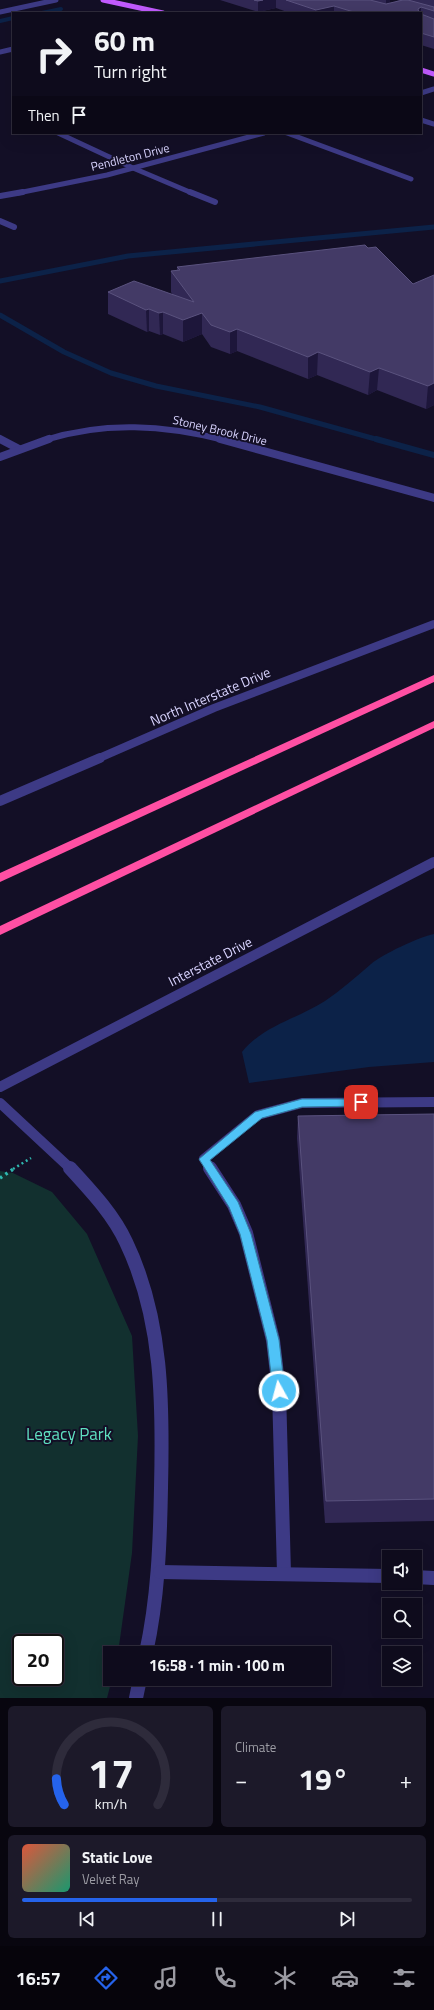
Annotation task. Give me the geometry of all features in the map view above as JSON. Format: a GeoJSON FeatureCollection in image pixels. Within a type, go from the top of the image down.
{"type":"FeatureCollection","features":[{"type":"Feature","properties":{"kind":"highway"},"geometry":{"type":"LineString","coordinates":[[0,878],[434,678]]}},
{"type":"Feature","properties":{"kind":"highway"},"geometry":{"type":"LineString","coordinates":[[0,931],[434,724]]}},
{"type":"Feature","properties":{"kind":"main road"},"geometry":{"type":"LineString","coordinates":[[102,0],[158,12]]}},
{"type":"Feature","properties":{"kind":"main road"},"geometry":{"type":"LineString","coordinates":[[422,70],[434,74]]}},
{"type":"Feature","properties":{"kind":"street"},"geometry":{"type":"LineString","coordinates":[[0,12],[56,0]]}},
{"type":"Feature","properties":{"kind":"street"},"geometry":{"type":"LineString","coordinates":[[0,52],[12,48]]}},
{"type":"Feature","properties":{"kind":"street"},"geometry":{"type":"LineString","coordinates":[[422,93],[434,89]]}},
{"type":"Feature","properties":{"kind":"street"},"geometry":{"type":"LineString","coordinates":[[422,120],[434,124]]}},
{"type":"Feature","properties":{"kind":"street"},"geometry":{"type":"LineString","coordinates":[[60,134],[133,168],[215,202]]}},
{"type":"Feature","properties":{"kind":"street","name":"Pendleton Drive"},"geometry":{"type":"LineString","coordinates":[[0,196],[60,185],[133,168],[260,134]]}},
{"type":"Feature","properties":{"kind":"street"},"geometry":{"type":"LineString","coordinates":[[290,134],[411,180]]}},
{"type":"Feature","properties":{"kind":"street"},"geometry":{"type":"LineString","coordinates":[[0,221],[14,227]]}},
{"type":"Feature","properties":{"kind":"street","name":"Stoney Brook Drive"},"geometry":{"type":"LineString","coordinates":[[0,457],[61,435],[85,430],[134,426],[157,427],[201,434],[434,498]]}},
{"type":"Feature","properties":{"kind":"street"},"geometry":{"type":"LineString","coordinates":[[0,439],[19,449]]}},
{"type":"Feature","properties":{"kind":"street","name":"North Interstate Drive"},"geometry":{"type":"LineString","coordinates":[[0,802],[214,708],[434,624]]}},
{"type":"Feature","properties":{"kind":"street","name":"Interstate Drive"},"geometry":{"type":"LineString","coordinates":[[0,1087],[434,862]]}},
{"type":"Feature","properties":{"kind":"street"},"geometry":{"type":"LineString","coordinates":[[284,1573],[279,1391],[273,1340],[246,1234],[234,1205],[204,1159],[258,1115],[302,1103],[434,1102]]}},
{"type":"Feature","properties":{"kind":"street"},"geometry":{"type":"LineString","coordinates":[[0,1103],[48,1147],[104,1208],[126,1242],[148,1298],[157,1348],[162,1446],[160,1572],[147,1646]]}},
{"type":"Feature","properties":{"kind":"street"},"geometry":{"type":"LineString","coordinates":[[160,1572],[382,1576]]}},
{"type":"Feature","properties":{"kind":"street"},"geometry":{"type":"LineString","coordinates":[[422,1577],[434,1578]]}},
{"type":"Feature","properties":{"kind":"street"},"geometry":{"type":"LineString","coordinates":[[136,1698],[139,1686]]}},
{"type":"Feature","properties":{"kind":"path"},"geometry":{"type":"LineString","coordinates":[[0,1178],[48,1147]]}},
{"type":"Feature","properties":{"kind":"green space","name":"Legacy Park"},"geometry":{"type":"Polygon","coordinates":[[[0,1171],[13,1173],[52,1192],[87,1234],[132,1336],[138,1436],[132,1553],[119,1646],[103,1646],[103,1686],[110,1686],[107,1698],[0,1698],[0,1171]]]}},
{"type":"Feature","properties":{"kind":"water"},"geometry":{"type":"Polygon","coordinates":[[[434,934],[434,1062],[369,1067],[249,1083],[242,1052],[260,1035],[325,1001],[371,964],[392,951],[411,942],[434,934]]]}},
{"type":"Feature","properties":{"kind":"building"},"geometry":{"type":"Polygon","coordinates":[[[286,0],[370,0],[386,4],[408,0],[434,7],[434,11],[421,7],[418,9],[419,12],[354,12],[334,6],[316,10],[286,0]]]}},
{"type":"Feature","properties":{"kind":"building"},"geometry":{"type":"Polygon","coordinates":[[[422,14],[434,19],[434,37],[422,33],[422,14]]]}},
{"type":"Feature","properties":{"kind":"building"},"geometry":{"type":"Polygon","coordinates":[[[365,245],[368,248],[376,247],[413,284],[434,275],[434,383],[428,386],[379,368],[370,372],[318,352],[308,357],[237,329],[230,332],[211,325],[202,313],[183,320],[163,312],[159,313],[149,309],[146,310],[108,292],[134,281],[194,302],[171,271],[180,270],[177,267],[365,245]]]}},
{"type":"Feature","properties":{"kind":"building"},"geometry":{"type":"Polygon","coordinates":[[[434,1114],[434,1499],[326,1501],[298,1116],[434,1114]]]}},
{"type":"Feature","properties":{"kind":"waterway"},"geometry":{"type":"LineString","coordinates":[[47,12],[61,9]]}},
{"type":"Feature","properties":{"kind":"waterway"},"geometry":{"type":"LineString","coordinates":[[0,21],[12,18]]}},
{"type":"Feature","properties":{"kind":"waterway"},"geometry":{"type":"LineString","coordinates":[[0,281],[128,256],[434,227]]}},
{"type":"Feature","properties":{"kind":"waterway"},"geometry":{"type":"LineString","coordinates":[[0,315],[64,352],[111,373],[156,386],[260,407],[379,440]]}},
{"type":"Feature","properties":{"kind":"waterway"},"geometry":{"type":"LineString","coordinates":[[376,439],[434,455]]}},
{"type":"Feature","properties":{"kind":"route"},"geometry":{"type":"LineString","coordinates":[[279,1391],[273,1340],[246,1234],[234,1205],[204,1159],[258,1115],[302,1103],[361,1102]]}}]}
